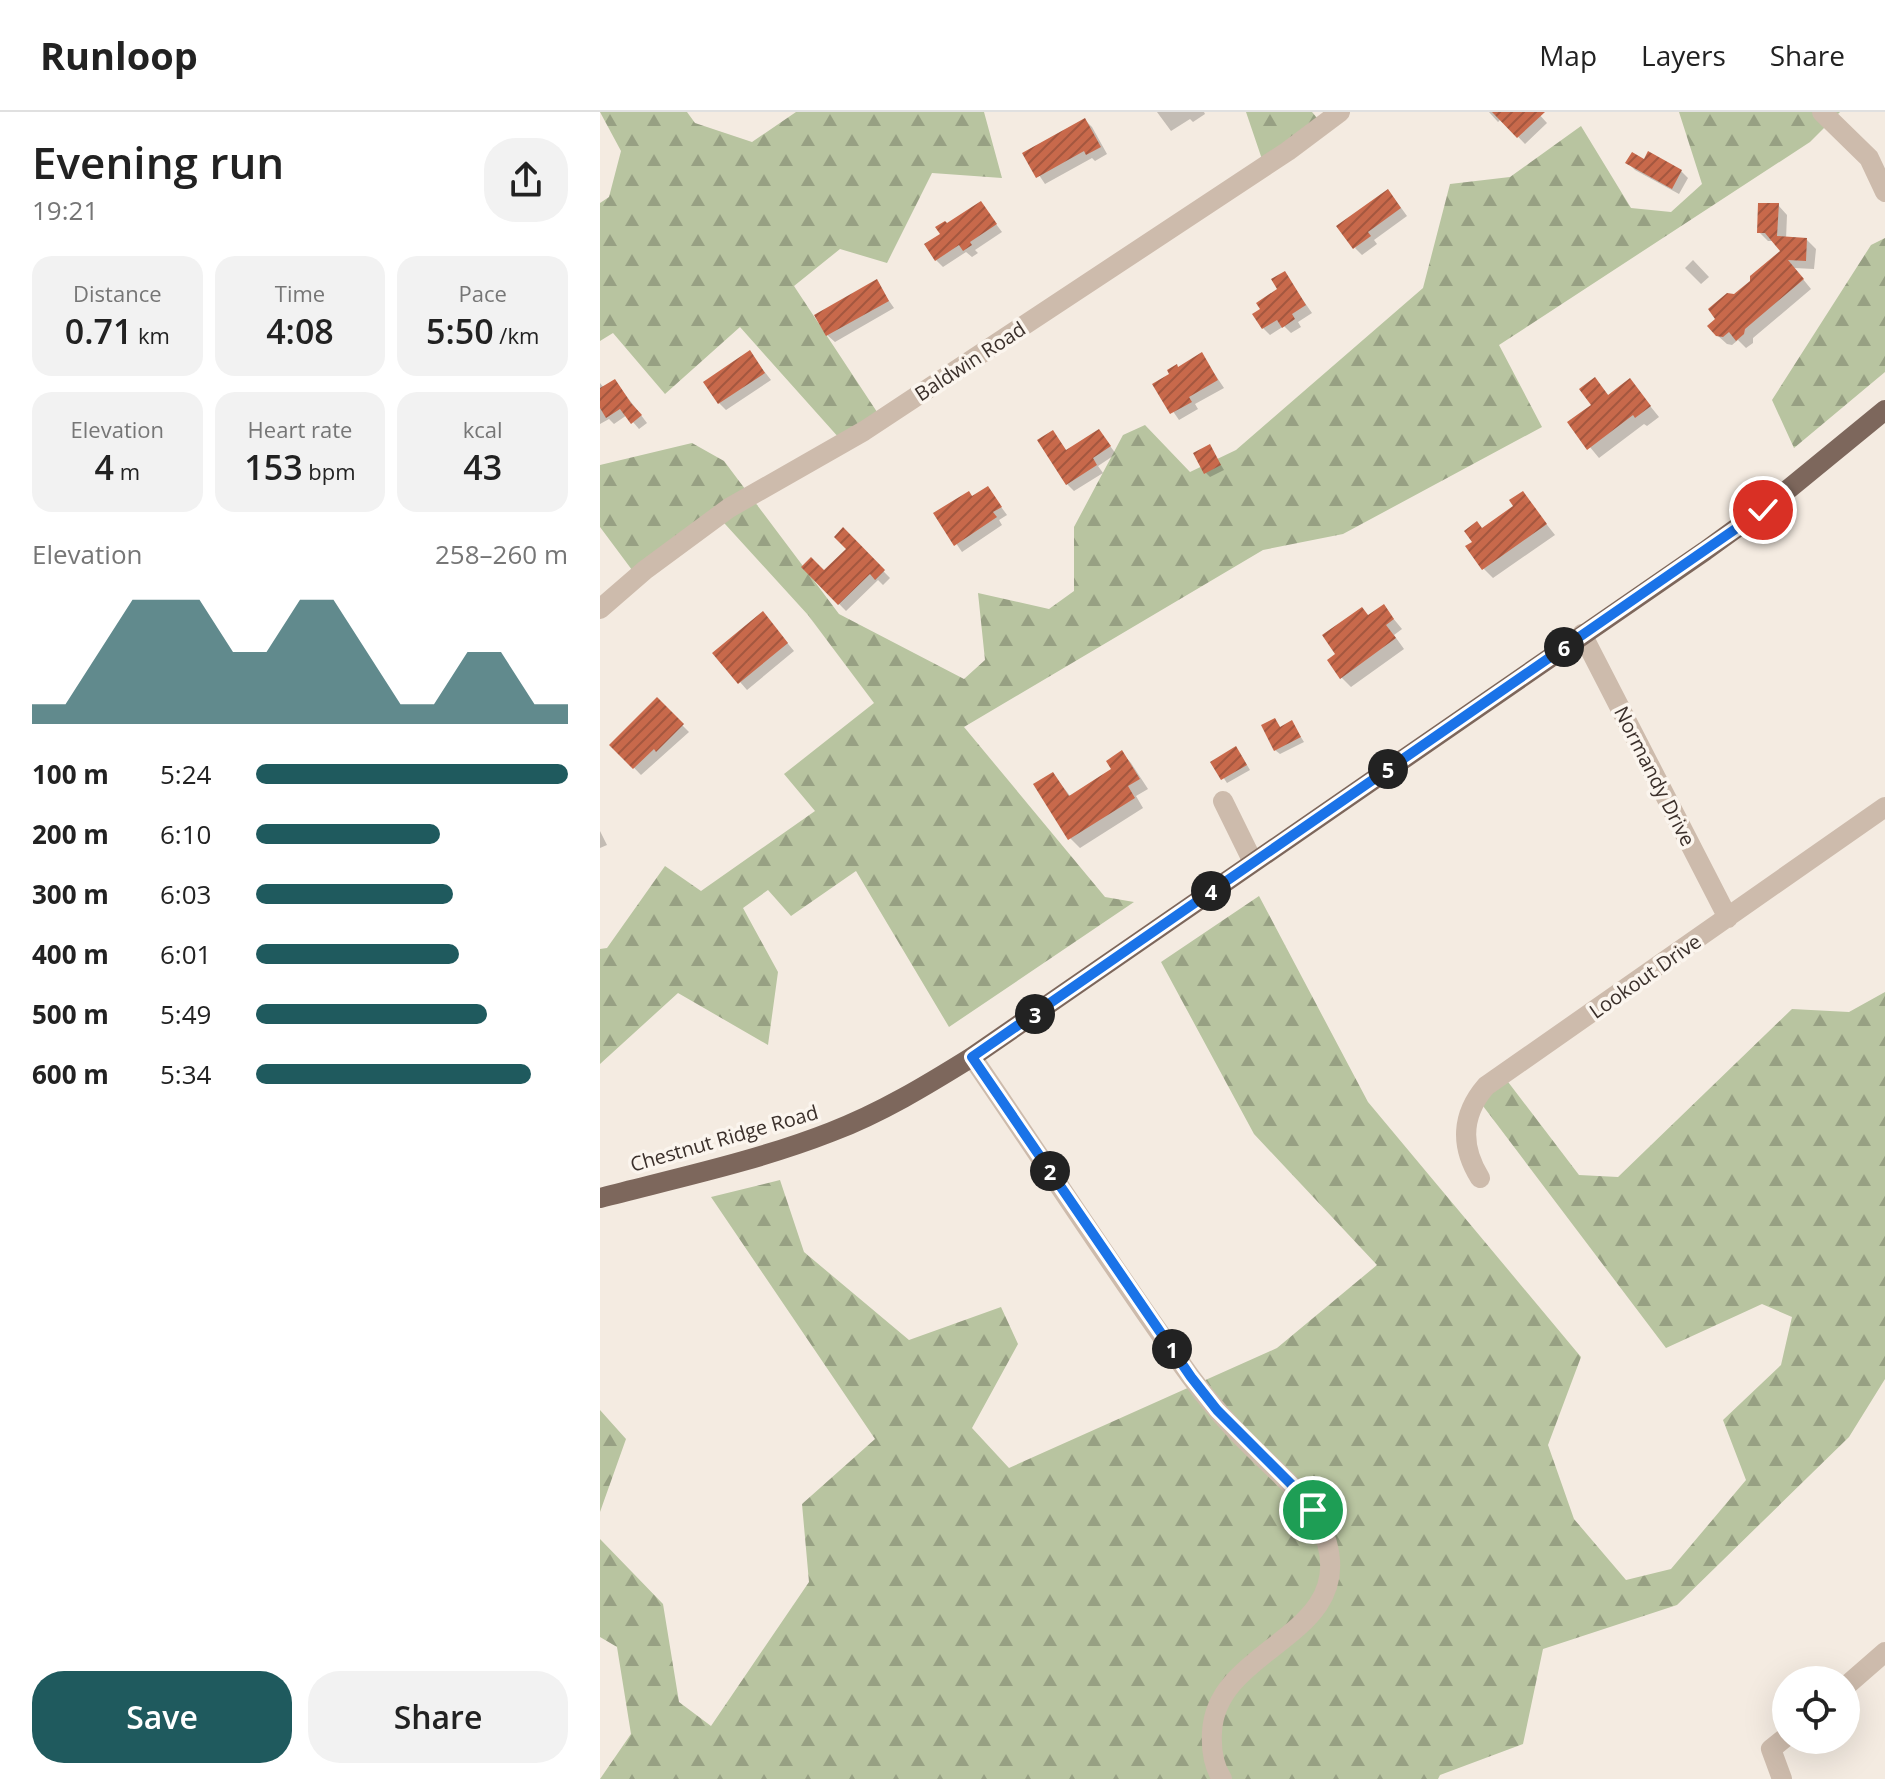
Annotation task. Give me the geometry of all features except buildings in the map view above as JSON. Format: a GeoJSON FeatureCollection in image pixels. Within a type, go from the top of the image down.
{"type":"FeatureCollection","features":[{"type":"Feature","properties":{"kind":"main road","name":"Chestnut Ridge Road"},"geometry":{"type":"LineString","coordinates":[[600,1198],[751,1159],[832,1132],[920,1090],[1763,510],[1885,410]]}},
{"type":"Feature","properties":{"kind":"street","name":"Baldwin Road"},"geometry":{"type":"LineString","coordinates":[[600,609],[645,570],[729,508],[864,431],[1288,151],[1340,112]]}},
{"type":"Feature","properties":{"kind":"street"},"geometry":{"type":"LineString","coordinates":[[1822,112],[1869,158],[1885,192]]}},
{"type":"Feature","properties":{"kind":"street","name":"Normandy Drive"},"geometry":{"type":"LineString","coordinates":[[1582,634],[1728,918]]}},
{"type":"Feature","properties":{"kind":"street"},"geometry":{"type":"LineString","coordinates":[[1223,801],[1253,862]]}},
{"type":"Feature","properties":{"kind":"street","name":"Lookout Drive"},"geometry":{"type":"LineString","coordinates":[[1480,1178],[1468,1155],[1465,1126],[1469,1111],[1486,1086],[1885,807]]}},
{"type":"Feature","properties":{"kind":"street"},"geometry":{"type":"LineString","coordinates":[[972,1057],[1191,1377],[1253,1448],[1300,1493],[1322,1529],[1330,1565],[1323,1598],[1302,1624],[1237,1677],[1217,1708],[1212,1726],[1212,1745],[1214,1761],[1222,1779]]}},
{"type":"Feature","properties":{"kind":"street"},"geometry":{"type":"LineString","coordinates":[[1860,1674],[1885,1652]]}},
{"type":"Feature","properties":{"kind":"street"},"geometry":{"type":"LineString","coordinates":[[1773,1754],[1782,1779]]}},
{"type":"Feature","properties":{"kind":"green space"},"geometry":{"type":"Polygon","coordinates":[[[600,112],[687,112],[695,123],[752,142],[796,112],[984,112],[1002,178],[932,173],[887,263],[840,249],[794,286],[879,415],[840,439],[740,327],[665,394],[613,333],[600,341],[600,203],[609,197],[621,151],[600,112]]]}},
{"type":"Feature","properties":{"kind":"green space"},"geometry":{"type":"Polygon","coordinates":[[[1246,112],[1312,112],[1325,127],[1266,171],[1246,112]]]}},
{"type":"Feature","properties":{"kind":"green space"},"geometry":{"type":"Polygon","coordinates":[[[1679,112],[1840,112],[1810,142],[1499,345],[1542,427],[1343,534],[1263,550],[964,727],[1105,897],[1134,902],[949,1027],[856,871],[791,916],[768,890],[743,908],[778,972],[768,1045],[678,993],[600,1064],[600,949],[607,948],[665,866],[701,891],[815,811],[784,774],[874,703],[808,615],[715,513],[635,574],[600,527],[600,465],[692,443],[724,461],[839,614],[964,679],[985,660],[978,593],[1049,609],[1074,591],[1074,527],[1123,435],[1145,425],[1190,472],[1236,450],[1423,288],[1450,184],[1510,177],[1581,126],[1631,208],[1671,212],[1702,184],[1679,112]]]}},
{"type":"Feature","properties":{"kind":"green space"},"geometry":{"type":"Polygon","coordinates":[[[1885,238],[1885,372],[1794,448],[1772,400],[1871,245],[1885,238]]]}},
{"type":"Feature","properties":{"kind":"green space"},"geometry":{"type":"Polygon","coordinates":[[[1259,896],[1368,1102],[1581,1357],[1548,1445],[1574,1519],[1626,1580],[1671,1569],[1746,1480],[1723,1420],[1781,1365],[1792,1317],[1762,1304],[1666,1348],[1480,1102],[1502,1074],[1579,1175],[1618,1177],[1792,1009],[1849,1012],[1885,992],[1885,1379],[1849,1437],[1677,1605],[1543,1649],[1523,1744],[1440,1775],[1438,1779],[600,1779],[631,1734],[617,1647],[600,1637],[600,1539],[663,1604],[679,1702],[711,1726],[809,1582],[802,1504],[875,1439],[711,1197],[780,1180],[804,1252],[909,1340],[1001,1307],[1018,1344],[972,1428],[1009,1468],[1277,1348],[1377,1265],[1254,1134],[1161,962],[1259,896]]]}},
{"type":"Feature","properties":{"kind":"green space"},"geometry":{"type":"Polygon","coordinates":[[[600,1410],[626,1439],[600,1512],[600,1410]]]}},
{"type":"Feature","properties":{"kind":"route"},"geometry":{"type":"LineString","coordinates":[[1313,1510],[1217,1410],[1191,1377],[972,1057],[1763,510]]}}]}
